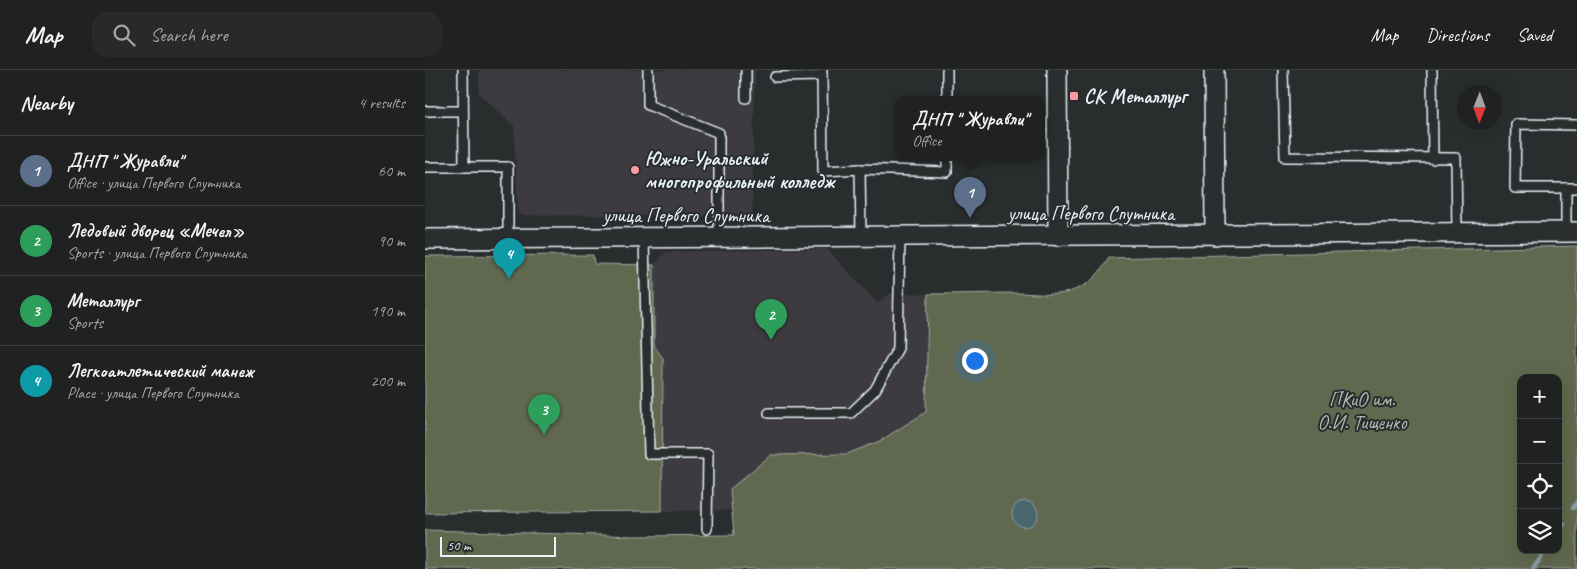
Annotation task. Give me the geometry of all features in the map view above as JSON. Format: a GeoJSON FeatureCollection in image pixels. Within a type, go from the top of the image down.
{"type":"FeatureCollection","features":[{"type":"Feature","properties":{"kind":"street"},"geometry":{"type":"LineString","coordinates":[[1057,70],[1058,236]]}},
{"type":"Feature","properties":{"kind":"street"},"geometry":{"type":"LineString","coordinates":[[1214,70],[1215,234]]}},
{"type":"Feature","properties":{"kind":"street","name":"улица Первого Спутника"},"geometry":{"type":"LineString","coordinates":[[425,239],[1572,232]]}},
{"type":"Feature","properties":{"kind":"lane"},"geometry":{"type":"LineString","coordinates":[[463,70],[464,167]]}},
{"type":"Feature","properties":{"kind":"lane"},"geometry":{"type":"LineString","coordinates":[[648,70],[648,105],[719,133],[719,238]]}},
{"type":"Feature","properties":{"kind":"lane"},"geometry":{"type":"LineString","coordinates":[[746,70],[746,98]]}},
{"type":"Feature","properties":{"kind":"lane"},"geometry":{"type":"LineString","coordinates":[[947,70],[947,96]]}},
{"type":"Feature","properties":{"kind":"lane"},"geometry":{"type":"LineString","coordinates":[[1283,70],[1285,157],[1456,158],[1457,232]]}},
{"type":"Feature","properties":{"kind":"lane"},"geometry":{"type":"LineString","coordinates":[[1433,70],[1433,159]]}},
{"type":"Feature","properties":{"kind":"lane"},"geometry":{"type":"LineString","coordinates":[[775,78],[822,73],[823,170],[860,169],[947,172],[947,161]]}},
{"type":"Feature","properties":{"kind":"lane"},"geometry":{"type":"LineString","coordinates":[[425,111],[463,111]]}},
{"type":"Feature","properties":{"kind":"lane"},"geometry":{"type":"LineString","coordinates":[[1577,125],[1516,124],[1515,188],[1577,188]]}},
{"type":"Feature","properties":{"kind":"lane"},"geometry":{"type":"LineString","coordinates":[[425,167],[508,167],[508,238]]}},
{"type":"Feature","properties":{"kind":"lane"},"geometry":{"type":"LineString","coordinates":[[860,169],[861,237]]}},
{"type":"Feature","properties":{"kind":"lane"},"geometry":{"type":"LineString","coordinates":[[1566,188],[1572,232]]}},
{"type":"Feature","properties":{"kind":"lane"},"geometry":{"type":"LineString","coordinates":[[769,413],[851,413],[875,390],[898,348],[900,236]]}},
{"type":"Feature","properties":{"kind":"lane"},"geometry":{"type":"LineString","coordinates":[[644,238],[649,454],[708,454],[707,529]]}},
{"type":"Feature","properties":{"kind":"shaded area","name":"Южно-Уральский многопрофильный колледж"},"geometry":{"type":"Polygon","coordinates":[[[479,70],[755,70],[752,216],[518,215],[514,126],[479,94],[479,70]]]}},
{"type":"Feature","properties":{"kind":"shaded area"},"geometry":{"type":"Polygon","coordinates":[[[827,249],[877,303],[891,293],[928,294],[926,412],[880,441],[847,454],[771,455],[745,510],[662,511],[663,358],[654,346],[654,265],[666,252],[827,249]]]}},
{"type":"Feature","properties":{"kind":"green space","name":"ПКиО им. О.И. Тищенко"},"geometry":{"type":"Polygon","coordinates":[[[1577,246],[1577,569],[425,569],[425,530],[636,536],[734,535],[730,489],[771,455],[847,454],[880,441],[926,412],[928,294],[1047,294],[1070,292],[1092,280],[1109,258],[1577,246]]]}},
{"type":"Feature","properties":{"kind":"green space"},"geometry":{"type":"Polygon","coordinates":[[[593,255],[594,264],[654,265],[654,346],[663,358],[662,511],[425,513],[425,256],[593,255]]]}},
{"type":"Feature","properties":{"kind":"water"},"geometry":{"type":"Polygon","coordinates":[[[1025,501],[1034,505],[1038,514],[1034,523],[1025,527],[1016,523],[1012,514],[1016,505],[1025,501]]]}},
{"type":"Feature","properties":{"kind":"waterway"},"geometry":{"type":"LineString","coordinates":[[1573,508],[1577,502]]}},
{"type":"Feature","properties":{"kind":"waterway"},"geometry":{"type":"LineString","coordinates":[[1533,569],[1543,554]]}},
{"type":"Feature","properties":{"kind":"place","name":"СК Металлург"},"geometry":{"type":"Point","coordinates":[1074,96]}},
{"type":"Feature","properties":{"kind":"place","name":"Южно-Уральский многопрофильный колледж"},"geometry":{"type":"Point","coordinates":[635,170]}},
{"type":"Feature","properties":{"kind":"place","name":"ДНП \" Журавли\""},"geometry":{"type":"Point","coordinates":[970,218]}},
{"type":"Feature","properties":{"kind":"place","name":"Легкоатлетический манеж"},"geometry":{"type":"Point","coordinates":[509,279]}},
{"type":"Feature","properties":{"kind":"place","name":"Ледовый дворец «Мечел»"},"geometry":{"type":"Point","coordinates":[771,340]}},
{"type":"Feature","properties":{"kind":"place","name":"Металлург"},"geometry":{"type":"Point","coordinates":[544,435]}}]}
